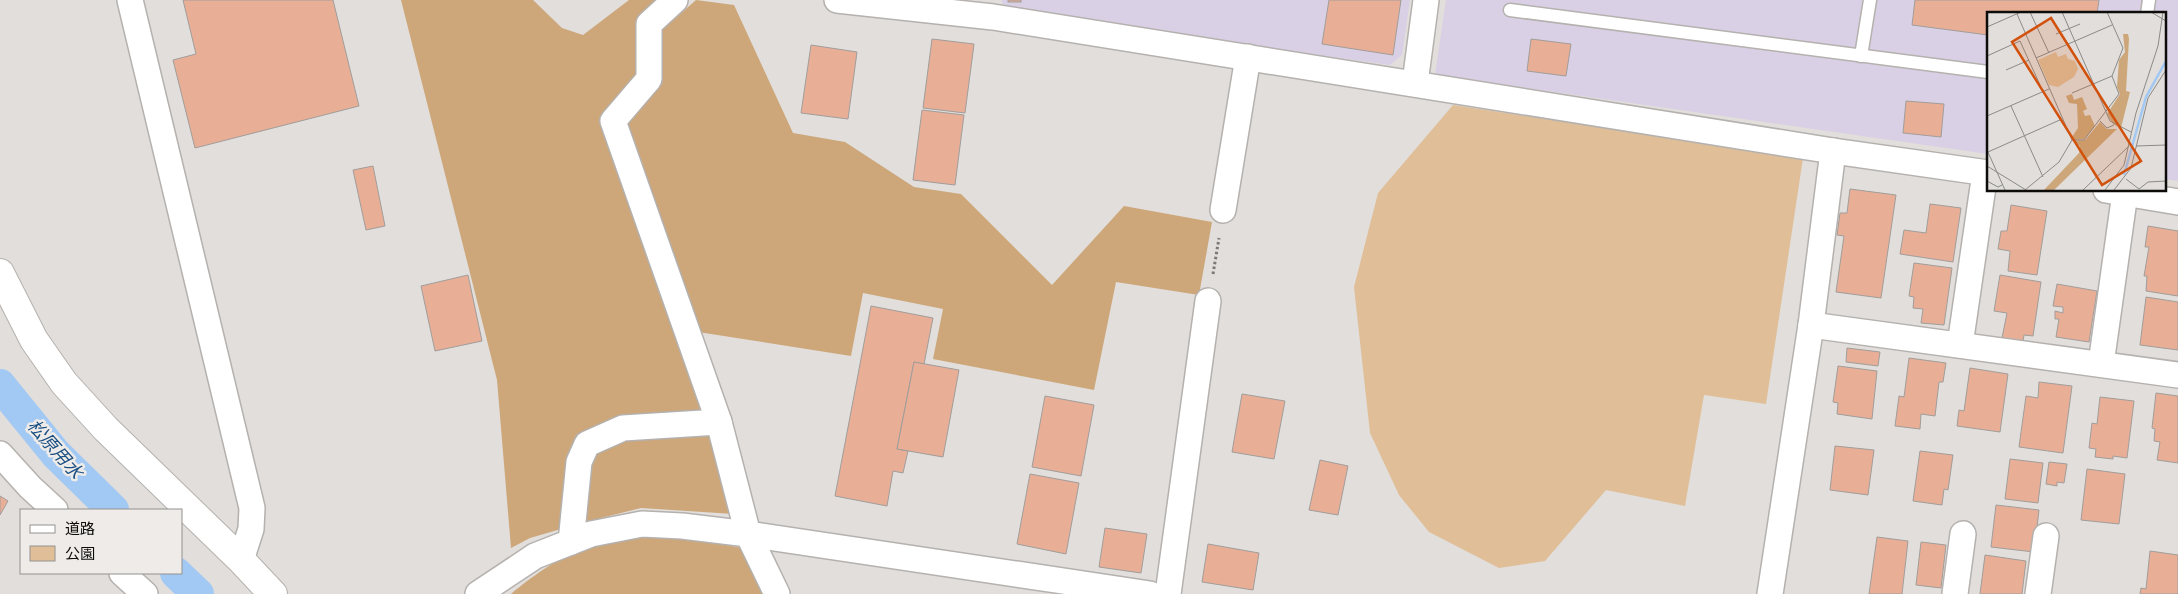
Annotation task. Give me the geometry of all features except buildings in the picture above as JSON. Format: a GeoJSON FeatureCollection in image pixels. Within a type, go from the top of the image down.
{"type":"FeatureCollection","features":[{"type":"Feature","properties":{"kind":"street"},"geometry":{"type":"LineString","coordinates":[[130,0],[252,508],[251,529],[241,560]]}},
{"type":"Feature","properties":{"kind":"street"},"geometry":{"type":"LineString","coordinates":[[675,0],[649,24],[649,79],[613,121],[720,422],[748,534],[777,594]]}},
{"type":"Feature","properties":{"kind":"street"},"geometry":{"type":"LineString","coordinates":[[837,0],[994,8],[1248,57],[1833,151],[1987,173],[1960,345]]}},
{"type":"Feature","properties":{"kind":"street"},"geometry":{"type":"LineString","coordinates":[[1414,83],[1426,0]]}},
{"type":"Feature","properties":{"kind":"street"},"geometry":{"type":"LineString","coordinates":[[1223,210],[1248,57]]}},
{"type":"Feature","properties":{"kind":"street"},"geometry":{"type":"LineString","coordinates":[[1770,594],[1811,325],[1833,151]]}},
{"type":"Feature","properties":{"kind":"street"},"geometry":{"type":"LineString","coordinates":[[2101,364],[2116,191],[2178,202]]}},
{"type":"Feature","properties":{"kind":"street"},"geometry":{"type":"LineString","coordinates":[[0,273],[11,299],[34,340],[64,382],[106,429],[274,594]]}},
{"type":"Feature","properties":{"kind":"street"},"geometry":{"type":"LineString","coordinates":[[1168,594],[1208,301]]}},
{"type":"Feature","properties":{"kind":"street"},"geometry":{"type":"LineString","coordinates":[[1811,325],[2178,375]]}},
{"type":"Feature","properties":{"kind":"street"},"geometry":{"type":"LineString","coordinates":[[571,542],[579,462],[587,444],[623,428],[720,422]]}},
{"type":"Feature","properties":{"kind":"street"},"geometry":{"type":"LineString","coordinates":[[0,454],[30,487],[54,509]]}},
{"type":"Feature","properties":{"kind":"street"},"geometry":{"type":"LineString","coordinates":[[478,594],[535,556],[591,534],[642,524],[682,526],[748,534],[1150,594]]}},
{"type":"Feature","properties":{"kind":"street"},"geometry":{"type":"LineString","coordinates":[[1955,594],[1963,534]]}},
{"type":"Feature","properties":{"kind":"street"},"geometry":{"type":"LineString","coordinates":[[2038,594],[2046,536]]}},
{"type":"Feature","properties":{"kind":"street"},"geometry":{"type":"LineString","coordinates":[[123,574],[145,594]]}},
{"type":"Feature","properties":{"kind":"lane"},"geometry":{"type":"LineString","coordinates":[[1861,56],[1870,0]]}},
{"type":"Feature","properties":{"kind":"lane"},"geometry":{"type":"LineString","coordinates":[[1510,10],[1987,72]]}},
{"type":"Feature","properties":{"kind":"path"},"geometry":{"type":"LineString","coordinates":[[1208,301],[1223,210]]}},
{"type":"Feature","properties":{"kind":"shaded area"},"geometry":{"type":"Polygon","coordinates":[[[401,0],[533,0],[562,28],[583,35],[629,0],[666,0],[643,78],[605,120],[708,413],[581,439],[561,529],[530,538],[511,548],[497,380],[401,0]]]}},
{"type":"Feature","properties":{"kind":"shaded area"},"geometry":{"type":"Polygon","coordinates":[[[696,0],[734,5],[793,133],[845,142],[914,187],[961,194],[1052,285],[1124,206],[1212,222],[1199,295],[1116,282],[1094,390],[933,359],[943,309],[863,293],[851,356],[698,332],[626,122],[661,83],[662,30],[696,0]]]}},
{"type":"Feature","properties":{"kind":"shaded area"},"geometry":{"type":"Polygon","coordinates":[[[1002,0],[1410,0],[1402,55],[1390,65],[1012,12],[1002,3],[1002,0]]]}},
{"type":"Feature","properties":{"kind":"shaded area"},"geometry":{"type":"Polygon","coordinates":[[[1446,0],[2178,0],[2178,181],[2166,179],[2166,12],[1987,12],[1987,154],[1435,75],[1446,0]]]}},
{"type":"Feature","properties":{"kind":"shaded area"},"geometry":{"type":"Polygon","coordinates":[[[714,432],[734,514],[641,508],[582,525],[588,465],[597,452],[624,435],[714,432]]]}},
{"type":"Feature","properties":{"kind":"shaded area"},"geometry":{"type":"Polygon","coordinates":[[[641,532],[681,536],[742,548],[765,594],[511,594],[541,571],[576,551],[598,542],[641,532]]]}},
{"type":"Feature","properties":{"kind":"green space"},"geometry":{"type":"Polygon","coordinates":[[[1453,105],[1803,158],[1766,404],[1704,395],[1685,506],[1606,490],[1545,561],[1499,568],[1429,532],[1399,495],[1370,433],[1354,287],[1378,193],[1453,105]]]}},
{"type":"Feature","properties":{"kind":"waterway","name":"松原用水"},"geometry":{"type":"LineString","coordinates":[[0,385],[56,454],[112,509]]}},
{"type":"Feature","properties":{"kind":"waterway","name":"松原用水"},"geometry":{"type":"LineString","coordinates":[[177,574],[198,594]]}}]}
